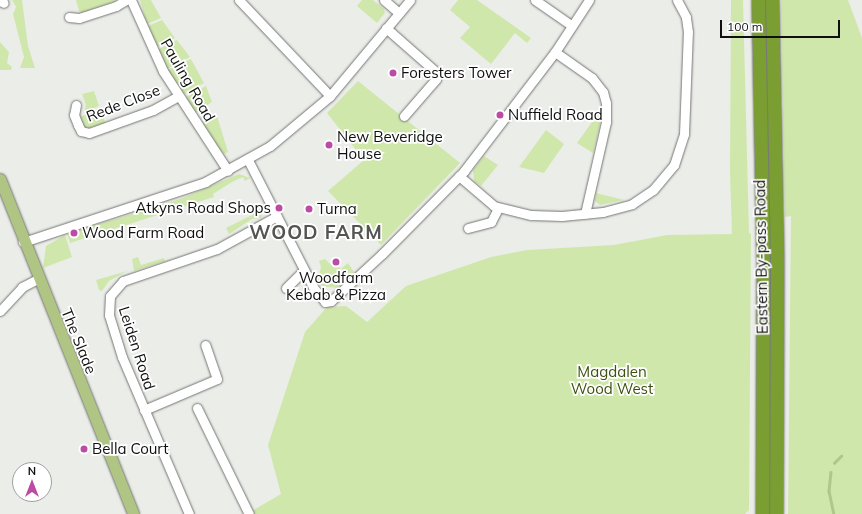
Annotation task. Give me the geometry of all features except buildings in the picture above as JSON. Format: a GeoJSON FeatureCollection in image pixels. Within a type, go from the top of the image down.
{"type":"FeatureCollection","features":[{"type":"Feature","properties":{"kind":"highway","name":"Eastern By-pass Road"},"geometry":{"type":"LineString","coordinates":[[758,0],[763,262],[762,514]]}},
{"type":"Feature","properties":{"kind":"highway","name":"Eastern By-pass Road"},"geometry":{"type":"LineString","coordinates":[[772,0],[778,262],[776,514]]}},
{"type":"Feature","properties":{"kind":"main road","name":"The Slade"},"geometry":{"type":"LineString","coordinates":[[0,179],[23,242],[132,514]]}},
{"type":"Feature","properties":{"kind":"street"},"geometry":{"type":"LineString","coordinates":[[69,17],[79,18],[116,6],[126,0]]}},
{"type":"Feature","properties":{"kind":"street","name":"Pauling Road"},"geometry":{"type":"LineString","coordinates":[[131,0],[178,96],[220,155],[228,171]]}},
{"type":"Feature","properties":{"kind":"street"},"geometry":{"type":"LineString","coordinates":[[239,0],[330,96]]}},
{"type":"Feature","properties":{"kind":"street"},"geometry":{"type":"LineString","coordinates":[[384,0],[399,13]]}},
{"type":"Feature","properties":{"kind":"street"},"geometry":{"type":"LineString","coordinates":[[23,242],[180,191],[228,171],[248,160],[282,138],[330,96],[410,0]]}},
{"type":"Feature","properties":{"kind":"street"},"geometry":{"type":"LineString","coordinates":[[535,0],[571,25]]}},
{"type":"Feature","properties":{"kind":"street"},"geometry":{"type":"LineString","coordinates":[[248,160],[304,270],[325,302],[339,295],[459,176],[554,52],[589,0]]}},
{"type":"Feature","properties":{"kind":"street"},"geometry":{"type":"LineString","coordinates":[[459,176],[498,208],[535,216],[585,214],[613,210],[640,199],[663,180],[678,156],[684,134],[689,40],[686,17],[677,0]]}},
{"type":"Feature","properties":{"kind":"street"},"geometry":{"type":"LineString","coordinates":[[386,28],[437,73],[436,79],[404,116]]}},
{"type":"Feature","properties":{"kind":"street"},"geometry":{"type":"LineString","coordinates":[[554,52],[592,78],[603,92],[606,103],[606,122],[585,214]]}},
{"type":"Feature","properties":{"kind":"street","name":"Rede Close"},"geometry":{"type":"LineString","coordinates":[[76,105],[74,112],[78,125],[82,131],[89,132],[153,110],[178,96]]}},
{"type":"Feature","properties":{"kind":"street"},"geometry":{"type":"LineString","coordinates":[[468,228],[491,222],[498,208]]}},
{"type":"Feature","properties":{"kind":"street","name":"Leiden Road"},"geometry":{"type":"LineString","coordinates":[[189,514],[122,356],[109,315],[109,299],[112,291],[128,280],[217,249],[277,216]]}},
{"type":"Feature","properties":{"kind":"street"},"geometry":{"type":"LineString","coordinates":[[286,288],[304,270]]}},
{"type":"Feature","properties":{"kind":"street"},"geometry":{"type":"LineString","coordinates":[[0,311],[22,287],[38,279]]}},
{"type":"Feature","properties":{"kind":"street"},"geometry":{"type":"LineString","coordinates":[[144,410],[217,379],[205,345]]}},
{"type":"Feature","properties":{"kind":"street"},"geometry":{"type":"LineString","coordinates":[[197,408],[249,514]]}},
{"type":"Feature","properties":{"kind":"green space"},"geometry":{"type":"Polygon","coordinates":[[[12,0],[22,0],[28,46],[35,68],[20,68],[24,57],[13,14],[16,7],[12,0]]]}},
{"type":"Feature","properties":{"kind":"green space"},"geometry":{"type":"Polygon","coordinates":[[[76,0],[115,1],[82,13],[79,11],[76,0]]]}},
{"type":"Feature","properties":{"kind":"green space"},"geometry":{"type":"Polygon","coordinates":[[[140,0],[151,0],[161,18],[147,24],[140,0]]]}},
{"type":"Feature","properties":{"kind":"green space"},"geometry":{"type":"Polygon","coordinates":[[[362,0],[373,0],[384,9],[385,13],[377,23],[357,6],[362,0]]]}},
{"type":"Feature","properties":{"kind":"green space"},"geometry":{"type":"Polygon","coordinates":[[[458,0],[477,0],[531,38],[527,43],[515,33],[491,64],[460,38],[470,27],[450,10],[458,0]]]}},
{"type":"Feature","properties":{"kind":"green space","name":"Magdalen Wood West"},"geometry":{"type":"Polygon","coordinates":[[[731,0],[743,0],[749,233],[751,234],[749,510],[745,514],[254,514],[252,511],[281,494],[268,445],[305,332],[327,307],[346,306],[367,322],[406,286],[491,257],[527,250],[614,245],[667,235],[732,234],[730,171],[731,0]]]}},
{"type":"Feature","properties":{"kind":"green space"},"geometry":{"type":"Polygon","coordinates":[[[781,0],[848,0],[862,38],[862,514],[788,514],[791,216],[785,217],[781,0]]]}},
{"type":"Feature","properties":{"kind":"green space"},"geometry":{"type":"Polygon","coordinates":[[[162,20],[175,38],[156,47],[148,26],[162,20]]]}},
{"type":"Feature","properties":{"kind":"green space"},"geometry":{"type":"Polygon","coordinates":[[[177,40],[190,57],[167,69],[157,50],[177,40]]]}},
{"type":"Feature","properties":{"kind":"green space"},"geometry":{"type":"Polygon","coordinates":[[[0,42],[9,52],[7,63],[12,67],[11,70],[0,70],[0,42]]]}},
{"type":"Feature","properties":{"kind":"green space"},"geometry":{"type":"Polygon","coordinates":[[[191,59],[204,83],[182,95],[168,70],[191,59]]]}},
{"type":"Feature","properties":{"kind":"green space"},"geometry":{"type":"Polygon","coordinates":[[[358,81],[460,163],[381,245],[328,191],[364,160],[327,113],[358,81]]]}},
{"type":"Feature","properties":{"kind":"green space"},"geometry":{"type":"Polygon","coordinates":[[[206,86],[212,102],[194,114],[184,98],[206,86]]]}},
{"type":"Feature","properties":{"kind":"green space"},"geometry":{"type":"Polygon","coordinates":[[[94,91],[99,106],[84,112],[86,105],[82,94],[94,91]]]}},
{"type":"Feature","properties":{"kind":"green space"},"geometry":{"type":"Polygon","coordinates":[[[100,108],[106,125],[85,129],[80,117],[100,108]]]}},
{"type":"Feature","properties":{"kind":"green space"},"geometry":{"type":"Polygon","coordinates":[[[600,111],[601,120],[593,153],[577,143],[600,111]]]}},
{"type":"Feature","properties":{"kind":"green space"},"geometry":{"type":"Polygon","coordinates":[[[217,116],[228,152],[224,154],[200,124],[217,116]]]}},
{"type":"Feature","properties":{"kind":"green space"},"geometry":{"type":"Polygon","coordinates":[[[546,130],[564,144],[544,173],[519,167],[546,130]]]}},
{"type":"Feature","properties":{"kind":"green space"},"geometry":{"type":"Polygon","coordinates":[[[484,156],[498,165],[481,186],[474,181],[473,170],[484,156]]]}},
{"type":"Feature","properties":{"kind":"green space"},"geometry":{"type":"Polygon","coordinates":[[[239,174],[250,178],[245,181],[243,177],[232,182],[213,194],[214,197],[70,243],[67,234],[180,199],[239,174]]]}},
{"type":"Feature","properties":{"kind":"green space"},"geometry":{"type":"Polygon","coordinates":[[[596,193],[624,200],[600,205],[595,201],[596,193]]]}},
{"type":"Feature","properties":{"kind":"green space"},"geometry":{"type":"Polygon","coordinates":[[[264,207],[261,218],[252,219],[229,234],[226,228],[260,211],[259,209],[264,207]]]}},
{"type":"Feature","properties":{"kind":"green space"},"geometry":{"type":"Polygon","coordinates":[[[65,235],[72,257],[43,268],[46,246],[65,235]]]}},
{"type":"Feature","properties":{"kind":"green space"},"geometry":{"type":"Polygon","coordinates":[[[138,257],[141,265],[164,258],[165,261],[134,271],[132,259],[138,257]]]}},
{"type":"Feature","properties":{"kind":"green space"},"geometry":{"type":"Polygon","coordinates":[[[325,259],[331,265],[334,262],[341,269],[348,263],[354,272],[337,288],[322,286],[318,280],[321,267],[319,261],[325,259]]]}},
{"type":"Feature","properties":{"kind":"green space"},"geometry":{"type":"Polygon","coordinates":[[[127,271],[109,281],[102,291],[99,290],[96,280],[127,271]]]}},
{"type":"Feature","properties":{"kind":"waterway"},"geometry":{"type":"LineString","coordinates":[[834,463],[841,456]]}},
{"type":"Feature","properties":{"kind":"waterway"},"geometry":{"type":"LineString","coordinates":[[831,472],[829,491],[834,514]]}},
{"type":"Feature","properties":{"kind":"place","name":"Foresters Tower"},"geometry":{"type":"Point","coordinates":[393,73]}},
{"type":"Feature","properties":{"kind":"place","name":"Nuffield Road"},"geometry":{"type":"Point","coordinates":[500,115]}},
{"type":"Feature","properties":{"kind":"place","name":"New Beveridge House"},"geometry":{"type":"Point","coordinates":[329,145]}},
{"type":"Feature","properties":{"kind":"place","name":"Atkyns Road Shops"},"geometry":{"type":"Point","coordinates":[279,208]}},
{"type":"Feature","properties":{"kind":"place","name":"Turna"},"geometry":{"type":"Point","coordinates":[309,209]}},
{"type":"Feature","properties":{"kind":"place","name":"Wood Farm Road"},"geometry":{"type":"Point","coordinates":[74,233]}},
{"type":"Feature","properties":{"kind":"place","name":"Woodfarm Kebab & Pizza"},"geometry":{"type":"Point","coordinates":[336,262]}},
{"type":"Feature","properties":{"kind":"place","name":"Bella Court"},"geometry":{"type":"Point","coordinates":[84,449]}},
{"type":"Feature","properties":{"kind":"district","name":"WOOD FARM"},"geometry":{"type":"Point","coordinates":[316,233]}}]}
